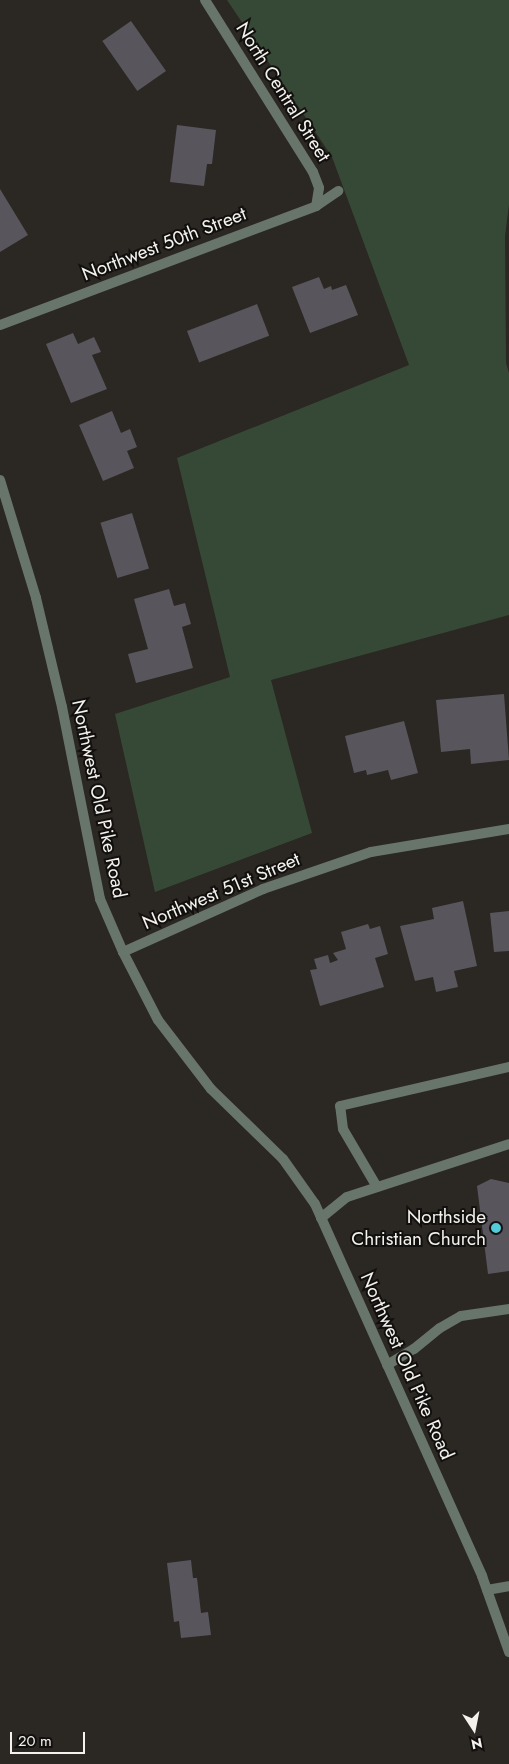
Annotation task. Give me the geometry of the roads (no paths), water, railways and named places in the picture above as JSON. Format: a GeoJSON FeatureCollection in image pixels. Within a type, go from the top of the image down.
{"type":"FeatureCollection","features":[{"type":"Feature","properties":{"kind":"street","name":"North Central Street"},"geometry":{"type":"LineString","coordinates":[[205,0],[313,172],[319,188],[316,206]]}},
{"type":"Feature","properties":{"kind":"street","name":"Northwest 50th Street"},"geometry":{"type":"LineString","coordinates":[[0,325],[316,206],[338,191]]}},
{"type":"Feature","properties":{"kind":"street","name":"Northwest Old Pike Road"},"geometry":{"type":"LineString","coordinates":[[0,480],[38,607],[62,707],[100,899],[123,952],[158,1020],[211,1090],[283,1159],[315,1204],[487,1590],[509,1652]]}},
{"type":"Feature","properties":{"kind":"street","name":"Northwest 51st Street"},"geometry":{"type":"LineString","coordinates":[[123,952],[263,889],[371,852],[509,829]]}},
{"type":"Feature","properties":{"kind":"street"},"geometry":{"type":"LineString","coordinates":[[377,1187],[343,1129],[340,1106],[509,1067]]}},
{"type":"Feature","properties":{"kind":"street"},"geometry":{"type":"LineString","coordinates":[[321,1218],[347,1197],[509,1144]]}},
{"type":"Feature","properties":{"kind":"street"},"geometry":{"type":"LineString","coordinates":[[387,1365],[414,1349],[440,1328],[461,1316],[509,1309]]}},
{"type":"Feature","properties":{"kind":"street"},"geometry":{"type":"LineString","coordinates":[[487,1590],[509,1586]]}},
{"type":"Feature","properties":{"kind":"place","name":"Northside Christian Church"},"geometry":{"type":"Point","coordinates":[496,1228]}}]}
